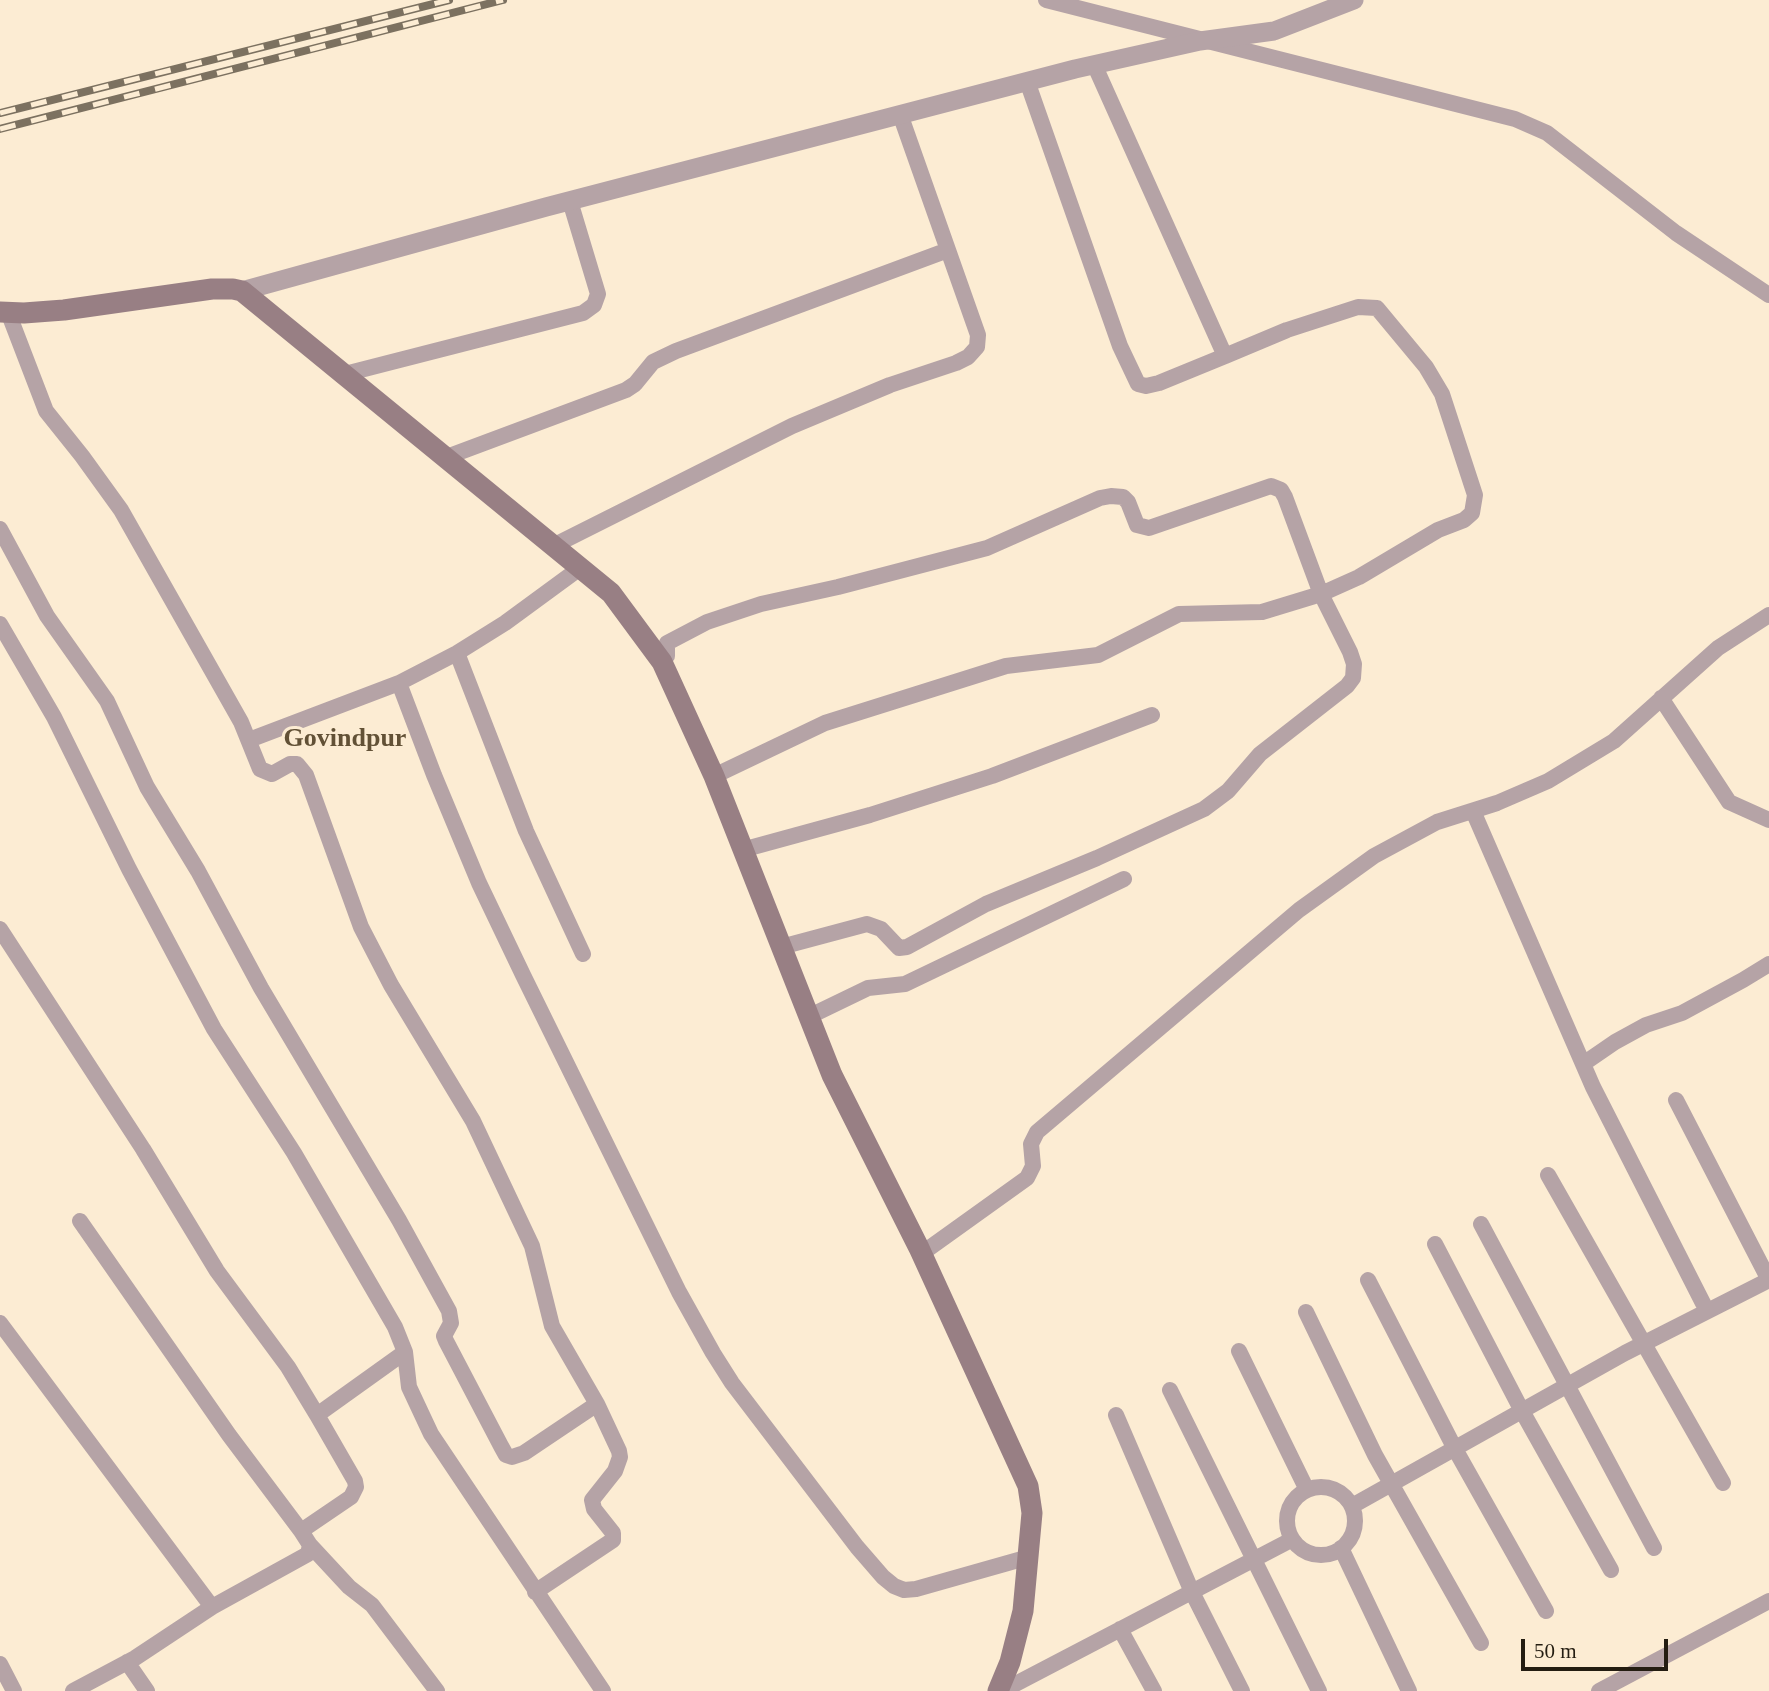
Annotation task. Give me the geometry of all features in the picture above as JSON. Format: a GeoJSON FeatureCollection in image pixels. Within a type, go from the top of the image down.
{"type":"FeatureCollection","features":[{"type":"Feature","properties":{"kind":"main road"},"geometry":{"type":"LineString","coordinates":[[4,312],[64,310],[212,289],[242,291],[611,593],[662,662],[714,776],[832,1075],[921,1254],[1028,1486],[1032,1513],[1023,1611],[1000,1691]]}},
{"type":"Feature","properties":{"kind":"street"},"geometry":{"type":"LineString","coordinates":[[1046,0],[1515,119],[1547,133],[1676,233],[1769,295]]}},
{"type":"Feature","properties":{"kind":"street"},"geometry":{"type":"LineString","coordinates":[[242,291],[570,201],[1094,64],[1200,41],[1274,31],[1354,0]]}},
{"type":"Feature","properties":{"kind":"street"},"geometry":{"type":"LineString","coordinates":[[1094,64],[1225,356]]}},
{"type":"Feature","properties":{"kind":"street"},"geometry":{"type":"LineString","coordinates":[[714,776],[825,723],[1006,666],[1098,655],[1179,614],[1262,612],[1321,594],[1359,577],[1438,530],[1464,520],[1472,513],[1475,495],[1442,394],[1426,367],[1377,308],[1358,307],[1287,330],[1158,383],[1146,386],[1138,384],[1119,346],[1027,81]]}},
{"type":"Feature","properties":{"kind":"street"},"geometry":{"type":"LineString","coordinates":[[553,546],[792,426],[890,385],[957,363],[968,357],[977,347],[978,335],[900,114]]}},
{"type":"Feature","properties":{"kind":"street"},"geometry":{"type":"LineString","coordinates":[[341,374],[583,313],[594,305],[598,294],[570,201]]}},
{"type":"Feature","properties":{"kind":"street"},"geometry":{"type":"LineString","coordinates":[[444,458],[626,390],[635,384],[653,362],[676,351],[948,250]]}},
{"type":"Feature","properties":{"kind":"street"},"geometry":{"type":"LineString","coordinates":[[4,312],[46,411],[121,510],[249,740],[263,772],[272,774],[290,764],[296,764],[306,775],[361,928],[391,985],[473,1121],[532,1246],[552,1326],[597,1404],[620,1457],[615,1471],[592,1500],[614,1538],[536,1592]]}},
{"type":"Feature","properties":{"kind":"street"},"geometry":{"type":"LineString","coordinates":[[662,662],[667,656],[667,643],[707,622],[761,604],[986,548],[1100,498],[1123,497],[1128,502],[1137,525],[1149,528],[1271,486],[1282,490],[1321,594],[1350,652],[1354,664],[1353,678],[1335,696],[1260,754],[1228,791],[1204,809],[1097,858],[986,904],[907,947],[899,948],[881,929],[867,924],[780,947]]}},
{"type":"Feature","properties":{"kind":"street"},"geometry":{"type":"LineString","coordinates":[[0,529],[47,616],[107,701],[148,788],[449,1311],[451,1323],[444,1336],[448,1348],[506,1455],[512,1457],[524,1453],[597,1404]]}},
{"type":"Feature","properties":{"kind":"street"},"geometry":{"type":"LineString","coordinates":[[249,740],[399,683],[457,653],[505,623],[580,568]]}},
{"type":"Feature","properties":{"kind":"street"},"geometry":{"type":"LineString","coordinates":[[921,1254],[1027,1178],[1033,1166],[1031,1144],[1037,1132],[1299,910],[1374,856],[1437,822],[1473,811],[1548,781],[1583,761],[1614,741],[1718,648],[1769,615]]}},
{"type":"Feature","properties":{"kind":"street"},"geometry":{"type":"LineString","coordinates":[[0,624],[54,717],[129,869],[214,1029],[308,1176],[395,1327],[405,1352],[409,1387],[425,1423],[603,1691]]}},
{"type":"Feature","properties":{"kind":"street"},"geometry":{"type":"LineString","coordinates":[[457,653],[526,831],[583,954]]}},
{"type":"Feature","properties":{"kind":"street"},"geometry":{"type":"LineString","coordinates":[[399,683],[474,871],[523,975],[673,1280],[732,1383],[857,1547],[894,1586],[904,1590],[916,1589],[1029,1557]]}},
{"type":"Feature","properties":{"kind":"street"},"geometry":{"type":"LineString","coordinates":[[1661,698],[1729,802],[1769,820]]}},
{"type":"Feature","properties":{"kind":"street"},"geometry":{"type":"LineString","coordinates":[[742,850],[870,815],[992,776],[1152,715]]}},
{"type":"Feature","properties":{"kind":"street"},"geometry":{"type":"LineString","coordinates":[[1473,811],[1583,1064],[1707,1311]]}},
{"type":"Feature","properties":{"kind":"street"},"geometry":{"type":"LineString","coordinates":[[808,1017],[868,988],[905,985],[1124,879]]}},
{"type":"Feature","properties":{"kind":"street"},"geometry":{"type":"LineString","coordinates":[[0,929],[143,1149],[217,1271],[288,1367],[355,1481],[356,1487],[351,1497],[306,1538]]}},
{"type":"Feature","properties":{"kind":"street"},"geometry":{"type":"LineString","coordinates":[[1583,1064],[1646,1025],[1682,1013],[1769,964]]}},
{"type":"Feature","properties":{"kind":"street"},"geometry":{"type":"LineString","coordinates":[[1352,1506],[1567,1385],[1769,1280],[1676,1100]]}},
{"type":"Feature","properties":{"kind":"street"},"geometry":{"type":"LineString","coordinates":[[1548,1175],[1723,1483]]}},
{"type":"Feature","properties":{"kind":"street"},"geometry":{"type":"LineString","coordinates":[[80,1221],[229,1435],[306,1538],[349,1587],[372,1605],[437,1691]]}},
{"type":"Feature","properties":{"kind":"street"},"geometry":{"type":"LineString","coordinates":[[1481,1224],[1654,1548]]}},
{"type":"Feature","properties":{"kind":"street"},"geometry":{"type":"LineString","coordinates":[[1435,1244],[1522,1411],[1611,1570]]}},
{"type":"Feature","properties":{"kind":"street"},"geometry":{"type":"LineString","coordinates":[[1368,1280],[1455,1449],[1546,1611]]}},
{"type":"Feature","properties":{"kind":"street"},"geometry":{"type":"LineString","coordinates":[[1306,1312],[1391,1484],[1481,1643]]}},
{"type":"Feature","properties":{"kind":"street"},"geometry":{"type":"LineString","coordinates":[[0,1323],[212,1607]]}},
{"type":"Feature","properties":{"kind":"street"},"geometry":{"type":"LineString","coordinates":[[1239,1351],[1307,1490]]}},
{"type":"Feature","properties":{"kind":"street"},"geometry":{"type":"LineString","coordinates":[[317,1415],[405,1352]]}},
{"type":"Feature","properties":{"kind":"street"},"geometry":{"type":"LineString","coordinates":[[1170,1390],[1319,1691]]}},
{"type":"Feature","properties":{"kind":"street"},"geometry":{"type":"LineString","coordinates":[[1116,1415],[1192,1592],[1242,1691]]}},
{"type":"Feature","properties":{"kind":"street"},"geometry":{"type":"LineString","coordinates":[[1331,1489],[1352,1506],[1355,1525],[1352,1536],[1341,1548],[1323,1555],[1312,1553],[1291,1540],[1287,1519],[1289,1509],[1294,1499],[1307,1490],[1331,1489]]}},
{"type":"Feature","properties":{"kind":"street"},"geometry":{"type":"LineString","coordinates":[[73,1691],[127,1661],[212,1607],[305,1556],[310,1549],[306,1538]]}},
{"type":"Feature","properties":{"kind":"street"},"geometry":{"type":"LineString","coordinates":[[1000,1691],[1291,1540]]}},
{"type":"Feature","properties":{"kind":"street"},"geometry":{"type":"LineString","coordinates":[[1341,1548],[1409,1691]]}},
{"type":"Feature","properties":{"kind":"street"},"geometry":{"type":"LineString","coordinates":[[1599,1691],[1769,1601]]}},
{"type":"Feature","properties":{"kind":"street"},"geometry":{"type":"LineString","coordinates":[[1120,1629],[1154,1691]]}},
{"type":"Feature","properties":{"kind":"street"},"geometry":{"type":"LineString","coordinates":[[127,1661],[148,1691]]}},
{"type":"Feature","properties":{"kind":"street"},"geometry":{"type":"LineString","coordinates":[[0,1664],[14,1691]]}},
{"type":"Feature","properties":{"kind":"railway"},"geometry":{"type":"LineString","coordinates":[[0,113],[449,0]]}},
{"type":"Feature","properties":{"kind":"railway"},"geometry":{"type":"LineString","coordinates":[[0,129],[503,0]]}},
{"type":"Feature","properties":{"kind":"district","name":"Govindpur"},"geometry":{"type":"Point","coordinates":[345,739]}}]}
